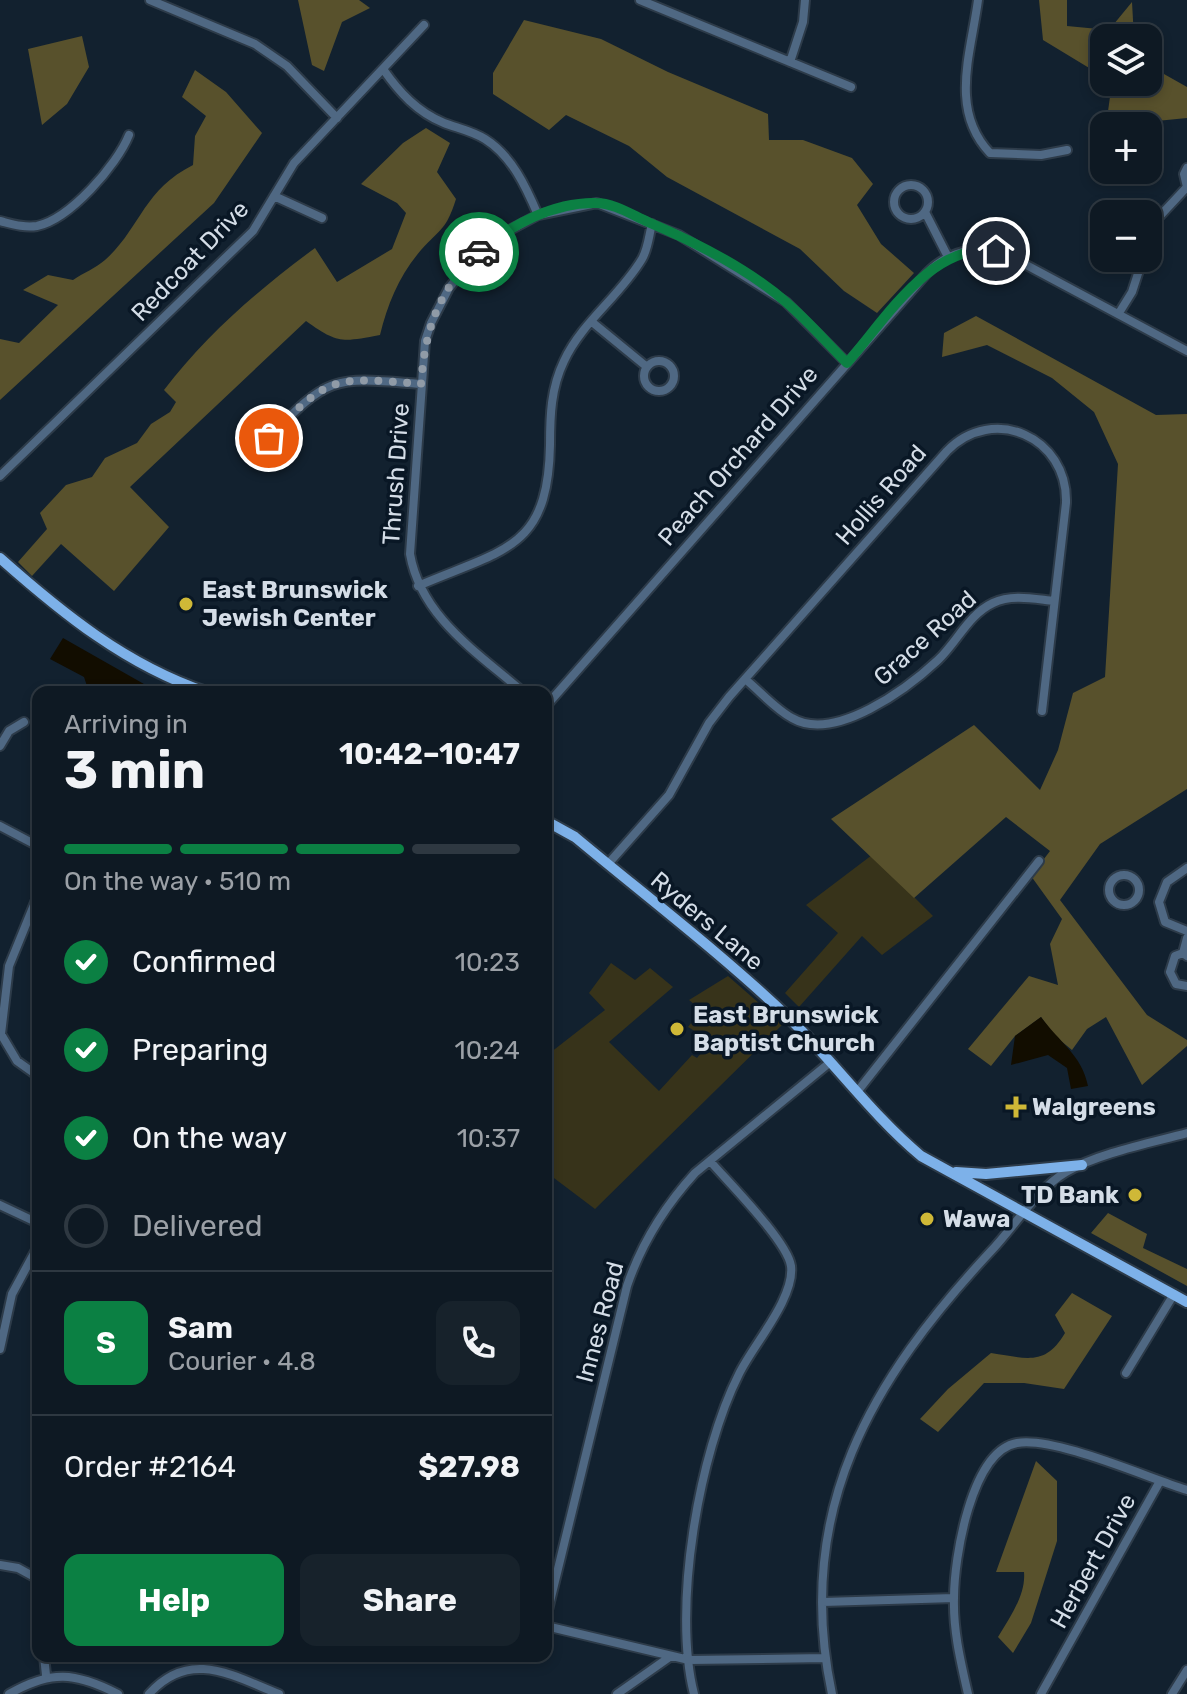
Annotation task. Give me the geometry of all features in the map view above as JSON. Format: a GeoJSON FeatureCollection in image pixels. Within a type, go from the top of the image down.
{"type":"FeatureCollection","features":[{"type":"Feature","properties":{"kind":"main road"},"geometry":{"type":"LineString","coordinates":[[0,558],[101,641],[187,686]]}},
{"type":"Feature","properties":{"kind":"main road","name":"Ryders Lane"},"geometry":{"type":"LineString","coordinates":[[552,824],[575,837],[737,970],[808,1037],[828,1064],[898,1137],[921,1156],[1187,1302]]}},
{"type":"Feature","properties":{"kind":"main road"},"geometry":{"type":"LineString","coordinates":[[951,1172],[986,1174],[1082,1165]]}},
{"type":"Feature","properties":{"kind":"street"},"geometry":{"type":"LineString","coordinates":[[150,0],[255,44],[287,66],[337,118]]}},
{"type":"Feature","properties":{"kind":"street"},"geometry":{"type":"LineString","coordinates":[[640,0],[851,87]]}},
{"type":"Feature","properties":{"kind":"street"},"geometry":{"type":"LineString","coordinates":[[790,62],[803,22],[805,0]]}},
{"type":"Feature","properties":{"kind":"street"},"geometry":{"type":"LineString","coordinates":[[978,0],[965,89],[967,119],[976,139],[990,153],[1041,155],[1067,150]]}},
{"type":"Feature","properties":{"kind":"street","name":"Redcoat Drive"},"geometry":{"type":"LineString","coordinates":[[0,476],[253,231],[294,163],[424,25]]}},
{"type":"Feature","properties":{"kind":"street"},"geometry":{"type":"LineString","coordinates":[[383,69],[397,89],[426,113],[484,139],[498,149],[525,184],[538,215]]}},
{"type":"Feature","properties":{"kind":"street"},"geometry":{"type":"LineString","coordinates":[[0,221],[30,227],[55,219],[80,200],[123,152],[129,135]]}},
{"type":"Feature","properties":{"kind":"street"},"geometry":{"type":"LineString","coordinates":[[1162,214],[1187,187],[1184,174],[1187,168]]}},
{"type":"Feature","properties":{"kind":"street"},"geometry":{"type":"LineString","coordinates":[[925,212],[914,219],[902,216],[894,203],[897,193],[906,186],[921,188],[927,197],[925,212],[948,257],[974,249],[1004,253],[1187,351]]}},
{"type":"Feature","properties":{"kind":"street"},"geometry":{"type":"LineString","coordinates":[[274,196],[322,218]]}},
{"type":"Feature","properties":{"kind":"street","name":"Thrush Drive"},"geometry":{"type":"LineString","coordinates":[[516,686],[440,619],[418,586],[409,542],[425,341],[449,288],[488,244],[538,215],[597,203],[652,224],[715,255],[765,286],[786,302],[847,363]]}},
{"type":"Feature","properties":{"kind":"street"},"geometry":{"type":"LineString","coordinates":[[418,586],[510,545],[535,521],[548,488],[555,385],[572,346],[643,257],[652,224]]}},
{"type":"Feature","properties":{"kind":"street","name":"Peach Orchard Drive"},"geometry":{"type":"LineString","coordinates":[[552,699],[927,273],[948,257]]}},
{"type":"Feature","properties":{"kind":"street"},"geometry":{"type":"LineString","coordinates":[[1119,313],[1132,292],[1138,272]]}},
{"type":"Feature","properties":{"kind":"street"},"geometry":{"type":"LineString","coordinates":[[592,322],[647,367]]}},
{"type":"Feature","properties":{"kind":"street"},"geometry":{"type":"LineString","coordinates":[[269,438],[310,396],[330,384],[361,379],[421,384]]}},
{"type":"Feature","properties":{"kind":"street","name":"Hollis Road"},"geometry":{"type":"LineString","coordinates":[[608,864],[669,795],[709,723],[745,679],[947,451],[964,437],[983,429],[1005,428],[1032,437],[1048,450],[1060,468],[1066,503],[1042,711]]}},
{"type":"Feature","properties":{"kind":"street","name":"Grace Road"},"geometry":{"type":"LineString","coordinates":[[745,679],[792,719],[828,723],[856,716],[888,700],[939,659],[988,606],[1017,597],[1054,601]]}},
{"type":"Feature","properties":{"kind":"street"},"geometry":{"type":"LineString","coordinates":[[0,746],[9,731],[24,722]]}},
{"type":"Feature","properties":{"kind":"street"},"geometry":{"type":"LineString","coordinates":[[0,826],[32,843]]}},
{"type":"Feature","properties":{"kind":"street"},"geometry":{"type":"LineString","coordinates":[[857,1092],[1039,861]]}},
{"type":"Feature","properties":{"kind":"street"},"geometry":{"type":"LineString","coordinates":[[1187,868],[1167,882],[1160,893],[1160,913],[1165,922],[1187,931]]}},
{"type":"Feature","properties":{"kind":"street"},"geometry":{"type":"LineString","coordinates":[[1140,888],[1160,893]]}},
{"type":"Feature","properties":{"kind":"street"},"geometry":{"type":"LineString","coordinates":[[32,910],[9,966],[1,1034],[17,1061],[32,1072]]}},
{"type":"Feature","properties":{"kind":"street"},"geometry":{"type":"LineString","coordinates":[[1187,938],[1185,954],[1171,961],[1170,972],[1176,984],[1187,986]]}},
{"type":"Feature","properties":{"kind":"street","name":"Innes Road"},"geometry":{"type":"LineString","coordinates":[[552,1594],[635,1263],[660,1215],[710,1161],[828,1064]]}},
{"type":"Feature","properties":{"kind":"street"},"geometry":{"type":"LineString","coordinates":[[832,1694],[826,1658],[823,1602],[832,1514],[858,1432],[881,1390],[912,1344],[1056,1180],[1082,1165],[1187,1133]]}},
{"type":"Feature","properties":{"kind":"street"},"geometry":{"type":"LineString","coordinates":[[694,1694],[689,1660],[690,1553],[706,1465],[738,1375],[787,1292],[791,1275],[783,1247],[710,1161]]}},
{"type":"Feature","properties":{"kind":"street"},"geometry":{"type":"LineString","coordinates":[[0,1205],[32,1220]]}},
{"type":"Feature","properties":{"kind":"street"},"geometry":{"type":"LineString","coordinates":[[0,1349],[12,1294],[32,1257]]}},
{"type":"Feature","properties":{"kind":"street"},"geometry":{"type":"LineString","coordinates":[[1126,1373],[1174,1294]]}},
{"type":"Feature","properties":{"kind":"street","name":"Herbert Drive"},"geometry":{"type":"LineString","coordinates":[[968,1694],[959,1657],[954,1598],[959,1547],[980,1479],[990,1461],[1004,1447],[1020,1442],[1054,1448],[1160,1481],[1041,1694]]}},
{"type":"Feature","properties":{"kind":"street"},"geometry":{"type":"LineString","coordinates":[[1160,1481],[1187,1490]]}},
{"type":"Feature","properties":{"kind":"street"},"geometry":{"type":"LineString","coordinates":[[0,1565],[18,1568],[32,1576]]}},
{"type":"Feature","properties":{"kind":"street"},"geometry":{"type":"LineString","coordinates":[[823,1602],[954,1598]]}},
{"type":"Feature","properties":{"kind":"street"},"geometry":{"type":"LineString","coordinates":[[552,1627],[689,1660],[826,1658]]}},
{"type":"Feature","properties":{"kind":"street"},"geometry":{"type":"LineString","coordinates":[[617,1694],[672,1656]]}},
{"type":"Feature","properties":{"kind":"street"},"geometry":{"type":"LineString","coordinates":[[45,1662],[46,1675]]}},
{"type":"Feature","properties":{"kind":"street"},"geometry":{"type":"LineString","coordinates":[[149,1694],[168,1676],[198,1668],[228,1674],[279,1694]]}},
{"type":"Feature","properties":{"kind":"street"},"geometry":{"type":"LineString","coordinates":[[1172,1694],[1187,1670]]}},
{"type":"Feature","properties":{"kind":"street"},"geometry":{"type":"LineString","coordinates":[[9,1694],[46,1675],[91,1682],[118,1694]]}},
{"type":"Feature","properties":{"kind":"shaded area"},"geometry":{"type":"Polygon","coordinates":[[[298,0],[359,0],[370,8],[342,22],[324,71],[312,65],[298,0]]]}},
{"type":"Feature","properties":{"kind":"shaded area"},"geometry":{"type":"Polygon","coordinates":[[[1039,0],[1067,0],[1067,26],[1090,28],[1090,69],[1043,40],[1039,0]]]}},
{"type":"Feature","properties":{"kind":"shaded area"},"geometry":{"type":"Polygon","coordinates":[[[1132,2],[1133,24],[1114,24],[1132,2]]]}},
{"type":"Feature","properties":{"kind":"shaded area"},"geometry":{"type":"Polygon","coordinates":[[[524,20],[601,39],[668,72],[768,114],[769,140],[803,140],[852,158],[873,184],[857,205],[881,244],[914,273],[877,313],[844,291],[800,249],[667,177],[629,146],[566,115],[549,130],[493,94],[493,73],[524,20]]]}},
{"type":"Feature","properties":{"kind":"shaded area"},"geometry":{"type":"Polygon","coordinates":[[[82,36],[89,67],[67,104],[42,125],[28,49],[82,36]]]}},
{"type":"Feature","properties":{"kind":"shaded area"},"geometry":{"type":"Polygon","coordinates":[[[195,70],[226,92],[262,133],[214,203],[0,400],[0,339],[19,343],[58,305],[23,290],[48,275],[73,280],[101,263],[117,248],[163,186],[193,165],[195,136],[206,116],[182,97],[195,70]]]}},
{"type":"Feature","properties":{"kind":"shaded area"},"geometry":{"type":"Polygon","coordinates":[[[1162,73],[1187,87],[1187,118],[1162,120],[1162,112],[1108,112],[1110,96],[1162,96],[1162,73]]]}},
{"type":"Feature","properties":{"kind":"shaded area"},"geometry":{"type":"Polygon","coordinates":[[[426,128],[450,143],[437,172],[456,199],[446,223],[421,250],[400,280],[380,335],[341,339],[326,334],[306,321],[130,487],[169,527],[114,591],[61,544],[32,576],[18,562],[47,529],[40,513],[66,485],[92,477],[105,458],[137,443],[151,424],[170,412],[176,402],[164,390],[234,314],[315,248],[337,282],[392,249],[406,213],[397,203],[361,184],[403,143],[426,128]]]}},
{"type":"Feature","properties":{"kind":"shaded area"},"geometry":{"type":"Polygon","coordinates":[[[976,316],[1156,415],[1187,414],[1187,789],[1100,844],[1060,900],[1147,1015],[1187,1040],[1187,1046],[1142,1085],[1106,1017],[1087,1029],[1072,1050],[1055,1036],[1041,1017],[1015,1036],[991,1066],[968,1049],[1029,976],[1058,985],[1050,944],[1062,919],[1031,876],[1050,851],[1006,817],[914,898],[831,819],[974,725],[1040,790],[1058,750],[1073,693],[1105,677],[1118,464],[1094,412],[1052,378],[987,345],[942,357],[944,333],[976,316]]]}},
{"type":"Feature","properties":{"kind":"shaded area"},"geometry":{"type":"Polygon","coordinates":[[[63,638],[147,686],[87,686],[84,677],[50,659],[63,638]]]}},
{"type":"Feature","properties":{"kind":"shaded area"},"geometry":{"type":"Polygon","coordinates":[[[872,855],[933,916],[882,955],[862,936],[799,1007],[785,993],[838,933],[806,905],[872,855]]]}},
{"type":"Feature","properties":{"kind":"shaded area"},"geometry":{"type":"Polygon","coordinates":[[[611,963],[635,980],[650,968],[673,987],[609,1042],[659,1091],[692,1055],[697,1058],[711,1041],[688,1027],[701,1010],[689,1000],[728,976],[783,1024],[595,1209],[552,1177],[552,1051],[605,1010],[589,993],[611,963]]]}},
{"type":"Feature","properties":{"kind":"shaded area"},"geometry":{"type":"Polygon","coordinates":[[[1041,1017],[1075,1057],[1088,1086],[1071,1089],[1067,1068],[1048,1055],[1011,1065],[1015,1036],[1041,1017]]]}},
{"type":"Feature","properties":{"kind":"shaded area"},"geometry":{"type":"Polygon","coordinates":[[[1108,1213],[1147,1234],[1143,1248],[1187,1269],[1187,1286],[1091,1233],[1108,1213]]]}},
{"type":"Feature","properties":{"kind":"shaded area"},"geometry":{"type":"Polygon","coordinates":[[[1072,1293],[1112,1316],[1064,1389],[1024,1383],[984,1383],[938,1432],[920,1419],[948,1389],[991,1353],[1034,1358],[1050,1351],[1065,1333],[1055,1315],[1072,1293]]]}},
{"type":"Feature","properties":{"kind":"shaded area"},"geometry":{"type":"Polygon","coordinates":[[[1036,1461],[1057,1481],[1057,1541],[1031,1623],[1013,1653],[998,1637],[1020,1597],[1024,1572],[996,1572],[1036,1461]]]}},
{"type":"Feature","properties":{"kind":"way so far"},"geometry":{"type":"LineString","coordinates":[[269,438],[310,396],[330,384],[353,379],[421,384],[425,341],[431,323],[449,288],[479,252]]}},
{"type":"Feature","properties":{"kind":"place","name":"East Brunswick Jewish Center"},"geometry":{"type":"Point","coordinates":[186,604]}},
{"type":"Feature","properties":{"kind":"place","name":"East Brunswick Baptist Church"},"geometry":{"type":"Point","coordinates":[677,1029]}},
{"type":"Feature","properties":{"kind":"place","name":"Walgreens"},"geometry":{"type":"Point","coordinates":[1016,1107]}},
{"type":"Feature","properties":{"kind":"place","name":"TD Bank"},"geometry":{"type":"Point","coordinates":[1135,1195]}},
{"type":"Feature","properties":{"kind":"place","name":"Wawa"},"geometry":{"type":"Point","coordinates":[927,1219]}},
{"type":"Feature","properties":{"kind":"route"},"geometry":{"type":"LineString","coordinates":[[479,252],[504,233],[538,215],[578,205],[607,205],[679,235],[765,286],[786,302],[847,363],[938,263],[959,252],[981,249],[996,251]]}}]}
